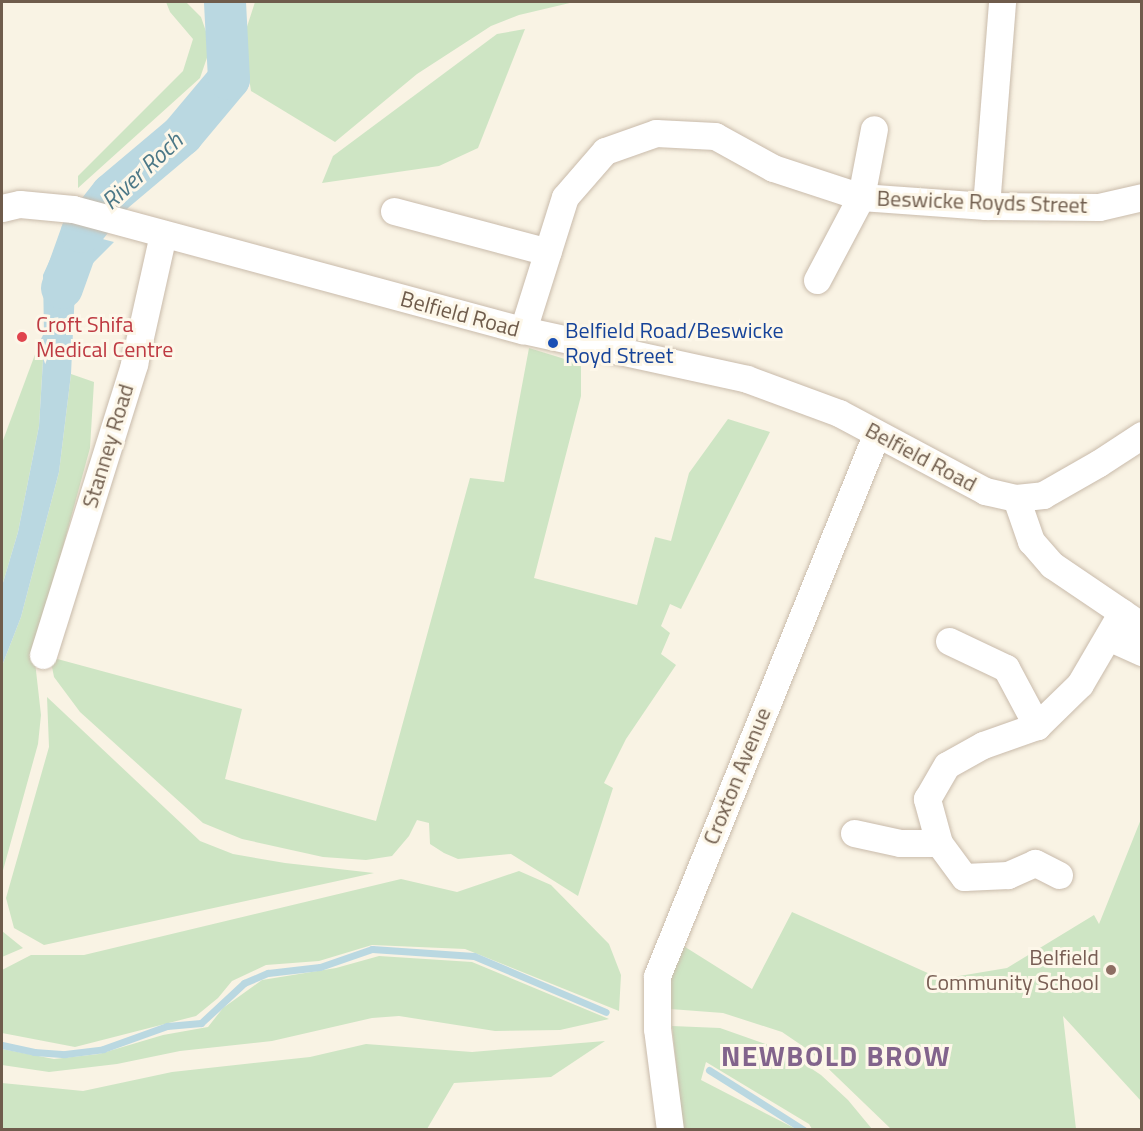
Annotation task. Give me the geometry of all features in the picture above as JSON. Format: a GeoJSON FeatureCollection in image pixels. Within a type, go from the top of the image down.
{"type":"FeatureCollection","features":[{"type":"Feature","properties":{"kind":"street"},"geometry":{"type":"LineString","coordinates":[[986,206],[1002,2]]}},
{"type":"Feature","properties":{"kind":"street"},"geometry":{"type":"LineString","coordinates":[[817,280],[861,197],[874,129]]}},
{"type":"Feature","properties":{"kind":"street","name":"Beswicke Royds Street"},"geometry":{"type":"LineString","coordinates":[[523,330],[565,197],[604,151],[656,134],[715,136],[773,168],[861,197],[986,206],[1099,207],[1142,197]]}},
{"type":"Feature","properties":{"kind":"street","name":"Belfield Road"},"geometry":{"type":"LineString","coordinates":[[2,208],[20,204],[73,209],[523,330],[747,379],[839,413],[876,435],[985,491],[1016,498],[1043,495],[1142,435]]}},
{"type":"Feature","properties":{"kind":"street"},"geometry":{"type":"LineString","coordinates":[[394,211],[548,252]]}},
{"type":"Feature","properties":{"kind":"street","name":"Stanney Road"},"geometry":{"type":"LineString","coordinates":[[43,655],[134,364],[163,234]]}},
{"type":"Feature","properties":{"kind":"street","name":"Croxton Avenue"},"geometry":{"type":"LineString","coordinates":[[670,1130],[655,1014],[657,976],[876,435]]}},
{"type":"Feature","properties":{"kind":"street"},"geometry":{"type":"LineString","coordinates":[[1016,498],[1031,541],[1052,565],[1132,619],[1108,636],[1080,684],[1037,726],[983,746],[947,765],[927,799],[939,843],[964,878],[1008,875],[1035,863],[1059,875]]}},
{"type":"Feature","properties":{"kind":"street"},"geometry":{"type":"LineString","coordinates":[[1108,636],[1142,652]]}},
{"type":"Feature","properties":{"kind":"street"},"geometry":{"type":"LineString","coordinates":[[949,641],[1006,668],[1037,726]]}},
{"type":"Feature","properties":{"kind":"street"},"geometry":{"type":"LineString","coordinates":[[854,833],[900,843],[939,843]]}},
{"type":"Feature","properties":{"kind":"green space"},"geometry":{"type":"Polygon","coordinates":[[[166,2],[186,2],[201,17],[211,46],[200,78],[78,188],[78,176],[183,71],[193,39],[170,12],[166,2]]]}},
{"type":"Feature","properties":{"kind":"green space"},"geometry":{"type":"Polygon","coordinates":[[[255,2],[574,2],[519,15],[491,26],[417,74],[335,142],[251,91],[243,39],[255,2]]]}},
{"type":"Feature","properties":{"kind":"green space"},"geometry":{"type":"Polygon","coordinates":[[[525,29],[478,148],[439,166],[322,183],[333,156],[497,34],[525,29]]]}},
{"type":"Feature","properties":{"kind":"green space"},"geometry":{"type":"Polygon","coordinates":[[[40,341],[44,343],[39,426],[18,532],[2,586],[2,443],[40,341]]]}},
{"type":"Feature","properties":{"kind":"green space"},"geometry":{"type":"Polygon","coordinates":[[[529,348],[581,364],[581,396],[534,578],[637,605],[655,537],[671,541],[689,473],[728,419],[770,432],[681,609],[670,604],[661,626],[670,633],[661,654],[676,665],[626,739],[604,783],[613,788],[578,896],[511,854],[458,859],[444,853],[430,844],[429,823],[417,820],[409,836],[392,856],[366,860],[323,857],[242,839],[203,823],[80,712],[54,677],[50,657],[242,709],[225,779],[376,821],[470,478],[504,482],[529,348]]]}},
{"type":"Feature","properties":{"kind":"green space"},"geometry":{"type":"Polygon","coordinates":[[[71,374],[94,382],[90,448],[34,653],[41,715],[38,744],[2,874],[2,666],[21,617],[59,472],[71,374]]]}},
{"type":"Feature","properties":{"kind":"green space"},"geometry":{"type":"Polygon","coordinates":[[[47,697],[200,841],[233,854],[285,863],[374,873],[44,945],[14,928],[6,898],[49,747],[47,697]]]}},
{"type":"Feature","properties":{"kind":"green space"},"geometry":{"type":"Polygon","coordinates":[[[1141,819],[1141,1101],[1063,1016],[1076,1129],[891,1129],[810,1051],[782,1032],[723,1013],[670,1009],[671,980],[682,945],[752,989],[792,912],[941,979],[1007,968],[1094,915],[1099,924],[1141,819]]]}},
{"type":"Feature","properties":{"kind":"green space"},"geometry":{"type":"Polygon","coordinates":[[[519,871],[551,885],[609,944],[621,975],[619,1011],[465,949],[372,945],[319,961],[266,965],[232,981],[218,998],[196,1016],[75,1047],[2,1033],[2,970],[31,955],[84,955],[401,879],[457,892],[519,871]]]}},
{"type":"Feature","properties":{"kind":"green space"},"geometry":{"type":"Polygon","coordinates":[[[2,931],[23,948],[2,957],[2,931]]]}},
{"type":"Feature","properties":{"kind":"green space"},"geometry":{"type":"Polygon","coordinates":[[[379,956],[472,962],[609,1019],[560,1030],[495,1031],[399,1016],[372,1018],[272,1041],[180,1051],[117,1064],[49,1072],[2,1065],[2,1049],[54,1059],[99,1054],[163,1035],[208,1027],[223,1008],[262,980],[336,968],[379,956]]]}},
{"type":"Feature","properties":{"kind":"green space"},"geometry":{"type":"Polygon","coordinates":[[[672,1026],[720,1028],[785,1051],[821,1075],[848,1100],[872,1129],[812,1129],[809,1124],[706,1062],[701,1080],[796,1129],[683,1129],[672,1026]]]}},
{"type":"Feature","properties":{"kind":"green space"},"geometry":{"type":"Polygon","coordinates":[[[605,1041],[551,1077],[454,1083],[427,1129],[2,1129],[2,1083],[83,1091],[172,1072],[310,1057],[366,1044],[472,1052],[605,1041]]]}},
{"type":"Feature","properties":{"kind":"water"},"geometry":{"type":"Polygon","coordinates":[[[64,229],[114,242],[91,265],[75,290],[71,374],[59,472],[21,617],[2,666],[2,586],[18,532],[39,426],[44,344],[40,341],[44,333],[43,275],[64,229]]]}},
{"type":"Feature","properties":{"kind":"waterway","name":"River Roch"},"geometry":{"type":"LineString","coordinates":[[62,288],[82,232],[112,194],[182,135],[229,79],[225,2]]}},
{"type":"Feature","properties":{"kind":"waterway"},"geometry":{"type":"LineString","coordinates":[[2,1045],[34,1052],[65,1054],[103,1049],[167,1026],[201,1023],[244,983],[268,973],[320,967],[372,949],[474,956],[606,1012]]}},
{"type":"Feature","properties":{"kind":"waterway"},"geometry":{"type":"LineString","coordinates":[[709,1070],[804,1130]]}},
{"type":"Feature","properties":{"kind":"place","name":"Croft Shifa Medical Centre"},"geometry":{"type":"Point","coordinates":[22,337]}},
{"type":"Feature","properties":{"kind":"place","name":"Belfield Road/Beswicke Royd Street"},"geometry":{"type":"Point","coordinates":[553,343]}},
{"type":"Feature","properties":{"kind":"place","name":"Belfield Community School"},"geometry":{"type":"Point","coordinates":[1111,970]}},
{"type":"Feature","properties":{"kind":"district","name":"NEWBOLD BROW"},"geometry":{"type":"Point","coordinates":[836,1056]}}]}
